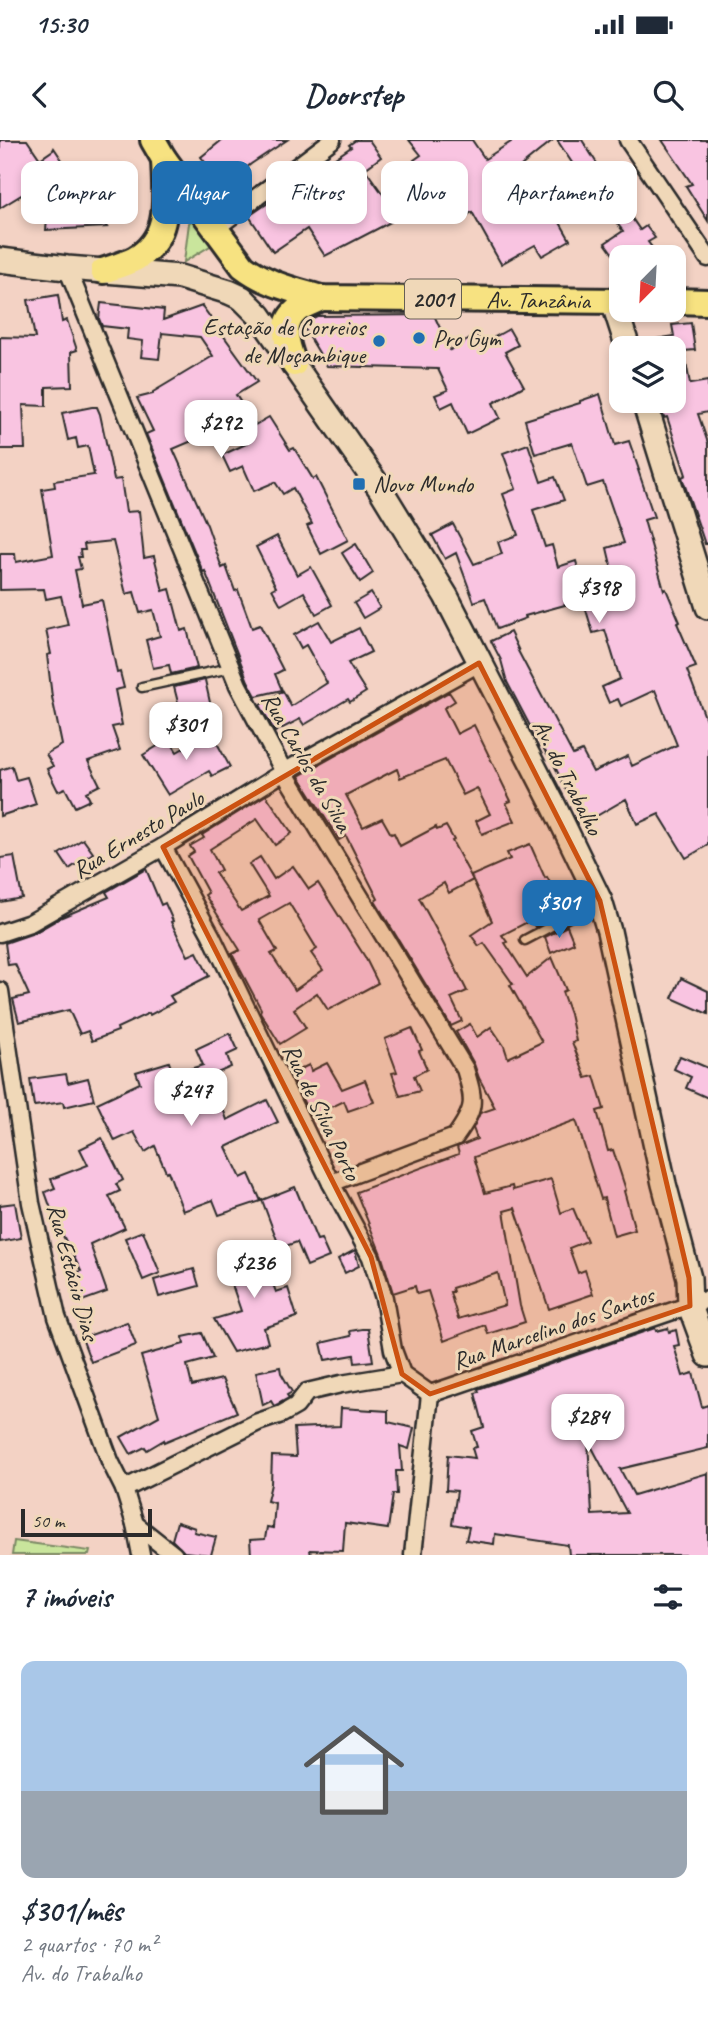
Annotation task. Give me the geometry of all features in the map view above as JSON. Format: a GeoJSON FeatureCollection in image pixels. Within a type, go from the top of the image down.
{"type":"FeatureCollection","features":[{"type":"Feature","properties":{"kind":"main road"},"geometry":{"type":"LineString","coordinates":[[158,149],[216,228]]}},
{"type":"Feature","properties":{"kind":"main road"},"geometry":{"type":"LineString","coordinates":[[103,271],[133,260],[151,247],[163,226],[165,204],[158,149]]}},
{"type":"Feature","properties":{"kind":"main road","name":"Av. Tanzânia"},"geometry":{"type":"LineString","coordinates":[[216,228],[232,254],[256,276],[321,298],[609,301]]}},
{"type":"Feature","properties":{"kind":"main road","name":"Av. do Trabalho"},"geometry":{"type":"LineString","coordinates":[[0,260],[180,277],[242,298],[260,316],[381,490],[446,596],[600,901],[609,931],[664,1184],[689,1278],[699,1303],[708,1355]]}},
{"type":"Feature","properties":{"kind":"main road"},"geometry":{"type":"LineString","coordinates":[[294,364],[285,336],[288,324],[295,311],[321,298]]}},
{"type":"Feature","properties":{"kind":"main road"},"geometry":{"type":"LineString","coordinates":[[686,302],[708,302]]}},
{"type":"Feature","properties":{"kind":"main road"},"geometry":{"type":"LineString","coordinates":[[648,413],[708,607]]}},
{"type":"Feature","properties":{"kind":"street"},"geometry":{"type":"LineString","coordinates":[[216,228],[332,140]]}},
{"type":"Feature","properties":{"kind":"street"},"geometry":{"type":"LineString","coordinates":[[628,140],[708,258]]}},
{"type":"Feature","properties":{"kind":"street","name":"Rua Carlos da Silva"},"geometry":{"type":"LineString","coordinates":[[67,268],[238,685],[284,772],[465,1069],[473,1105],[468,1119],[455,1137],[331,1184]]}},
{"type":"Feature","properties":{"kind":"street","name":"Rua Ernesto Paulo"},"geometry":{"type":"LineString","coordinates":[[0,933],[30,923],[163,847],[284,772],[479,663]]}},
{"type":"Feature","properties":{"kind":"street","name":"Rua de Silva Porto"},"geometry":{"type":"LineString","coordinates":[[163,847],[211,935],[331,1184],[371,1257],[384,1298],[393,1350],[402,1374]]}},
{"type":"Feature","properties":{"kind":"street","name":"Rua Estácio Dias"},"geometry":{"type":"LineString","coordinates":[[0,990],[31,1203],[57,1317],[110,1461],[124,1489],[141,1555]]}},
{"type":"Feature","properties":{"kind":"street","name":"Rua Marcelino dos Santos"},"geometry":{"type":"LineString","coordinates":[[430,1394],[699,1303]]}},
{"type":"Feature","properties":{"kind":"street"},"geometry":{"type":"LineString","coordinates":[[124,1489],[258,1422],[282,1414],[296,1406],[307,1392],[402,1374],[430,1394],[413,1555]]}},
{"type":"Feature","properties":{"kind":"street"},"geometry":{"type":"LineString","coordinates":[[135,1524],[174,1555]]}},
{"type":"Feature","properties":{"kind":"lane"},"geometry":{"type":"LineString","coordinates":[[142,687],[230,668]]}},
{"type":"Feature","properties":{"kind":"lane"},"geometry":{"type":"LineString","coordinates":[[525,940],[600,901]]}},
{"type":"Feature","properties":{"kind":"highlighted area"},"geometry":{"type":"Polygon","coordinates":[[[479,663],[600,901],[689,1278],[690,1306],[430,1394],[402,1374],[371,1257],[163,847],[479,663]]]}},
{"type":"Feature","properties":{"kind":"green space"},"geometry":{"type":"Polygon","coordinates":[[[189,224],[207,224],[223,238],[184,262],[189,224]]]}},
{"type":"Feature","properties":{"kind":"green space"},"geometry":{"type":"Polygon","coordinates":[[[14,1541],[90,1551],[89,1555],[12,1555],[14,1541]]]}},
{"type":"Feature","properties":{"kind":"building"},"geometry":{"type":"Polygon","coordinates":[[[0,140],[27,140],[40,159],[54,148],[63,161],[21,161],[21,195],[0,208],[0,140]]]}},
{"type":"Feature","properties":{"kind":"building"},"geometry":{"type":"Polygon","coordinates":[[[222,140],[287,140],[252,163],[252,161],[204,161],[201,157],[222,140]]]}},
{"type":"Feature","properties":{"kind":"building"},"geometry":{"type":"Polygon","coordinates":[[[356,140],[369,140],[381,157],[367,168],[367,161],[331,161],[351,147],[349,145],[356,140]]]}},
{"type":"Feature","properties":{"kind":"building"},"geometry":{"type":"Polygon","coordinates":[[[409,140],[472,140],[485,159],[514,140],[553,140],[527,161],[482,161],[482,224],[561,224],[570,240],[542,256],[535,245],[501,264],[472,212],[468,212],[468,161],[415,161],[421,155],[409,140]]]}},
{"type":"Feature","properties":{"kind":"building"},"geometry":{"type":"Polygon","coordinates":[[[557,140],[582,140],[595,161],[571,161],[557,140]]]}},
{"type":"Feature","properties":{"kind":"building"},"geometry":{"type":"Polygon","coordinates":[[[662,140],[708,140],[708,221],[686,186],[692,184],[662,140]]]}},
{"type":"Feature","properties":{"kind":"building"},"geometry":{"type":"Polygon","coordinates":[[[367,172],[381,192],[381,224],[387,224],[325,256],[307,229],[273,252],[252,220],[252,214],[266,204],[266,224],[367,224],[367,172]]]}},
{"type":"Feature","properties":{"kind":"building"},"geometry":{"type":"Polygon","coordinates":[[[47,224],[105,224],[107,227],[46,230],[47,224]]]}},
{"type":"Feature","properties":{"kind":"building"},"geometry":{"type":"Polygon","coordinates":[[[617,224],[636,224],[640,230],[646,226],[655,238],[648,242],[650,245],[609,245],[609,249],[605,243],[623,231],[617,224]]]}},
{"type":"Feature","properties":{"kind":"building"},"geometry":{"type":"Polygon","coordinates":[[[58,295],[62,322],[67,320],[77,350],[71,352],[72,386],[46,387],[46,406],[23,405],[25,449],[0,449],[0,337],[35,338],[28,300],[58,295]]]}},
{"type":"Feature","properties":{"kind":"building"},"geometry":{"type":"Polygon","coordinates":[[[101,303],[164,310],[163,320],[202,306],[257,382],[236,395],[255,425],[269,417],[290,450],[294,448],[313,479],[316,477],[348,540],[321,554],[307,526],[312,524],[293,488],[283,494],[275,482],[254,491],[243,466],[230,472],[222,455],[246,444],[233,422],[173,449],[207,525],[222,568],[226,566],[252,628],[260,625],[283,670],[275,674],[282,690],[256,696],[248,681],[205,571],[203,572],[146,434],[153,431],[137,398],[153,394],[213,356],[200,337],[162,333],[159,359],[141,357],[143,341],[127,339],[128,329],[102,326],[99,319],[101,303]]]}},
{"type":"Feature","properties":{"kind":"building"},"geometry":{"type":"Polygon","coordinates":[[[434,315],[450,350],[477,335],[482,344],[509,329],[518,345],[505,352],[524,386],[493,403],[500,418],[467,434],[453,402],[441,408],[435,395],[448,390],[438,369],[327,366],[303,326],[317,316],[434,315]]]}},
{"type":"Feature","properties":{"kind":"building"},"geometry":{"type":"Polygon","coordinates":[[[691,323],[695,350],[686,351],[686,336],[674,336],[672,325],[691,323]]]}},
{"type":"Feature","properties":{"kind":"building"},"geometry":{"type":"Polygon","coordinates":[[[686,362],[690,384],[708,381],[708,412],[698,414],[708,443],[708,544],[705,544],[682,477],[686,475],[667,417],[664,418],[663,413],[686,413],[686,362]]]}},
{"type":"Feature","properties":{"kind":"building"},"geometry":{"type":"Polygon","coordinates":[[[600,394],[615,445],[629,441],[639,470],[654,517],[644,520],[664,590],[666,589],[680,622],[677,623],[696,667],[687,670],[708,725],[708,845],[686,858],[659,814],[637,824],[626,799],[588,821],[568,789],[566,790],[549,754],[547,755],[532,725],[530,726],[507,682],[501,660],[491,641],[510,632],[573,755],[582,751],[593,772],[628,756],[632,766],[677,745],[655,690],[621,706],[618,699],[609,703],[602,687],[620,679],[605,630],[593,633],[583,600],[525,616],[526,618],[497,629],[485,598],[474,602],[456,553],[445,559],[432,535],[453,524],[474,564],[502,554],[498,542],[518,535],[503,494],[516,489],[503,453],[528,444],[541,482],[555,477],[564,500],[533,510],[545,547],[552,545],[558,567],[576,561],[581,580],[612,569],[607,548],[624,543],[603,482],[587,487],[572,443],[535,454],[525,420],[600,394]]]}},
{"type":"Feature","properties":{"kind":"building"},"geometry":{"type":"Polygon","coordinates":[[[97,407],[100,414],[114,480],[121,479],[126,512],[139,511],[144,558],[154,556],[163,591],[170,589],[181,631],[187,629],[197,668],[171,674],[169,665],[153,668],[146,640],[160,636],[153,610],[140,613],[134,592],[126,594],[113,541],[84,544],[85,550],[80,550],[81,557],[78,557],[81,569],[75,570],[82,604],[102,600],[117,673],[120,672],[124,688],[115,690],[122,725],[112,727],[120,750],[88,761],[100,785],[86,792],[90,800],[75,807],[65,788],[58,791],[47,769],[53,766],[46,754],[62,745],[52,697],[47,655],[51,654],[46,630],[68,625],[61,596],[46,599],[44,589],[0,590],[0,554],[15,554],[16,562],[53,555],[42,489],[55,487],[54,481],[94,475],[88,446],[78,448],[76,438],[68,440],[62,413],[97,407]]]}},
{"type":"Feature","properties":{"kind":"building"},"geometry":{"type":"Polygon","coordinates":[[[277,536],[297,575],[311,567],[332,605],[316,614],[304,592],[281,605],[272,589],[276,587],[256,547],[277,536]]]}},
{"type":"Feature","properties":{"kind":"building"},"geometry":{"type":"Polygon","coordinates":[[[356,544],[373,573],[360,582],[342,553],[356,544]]]}},
{"type":"Feature","properties":{"kind":"building"},"geometry":{"type":"Polygon","coordinates":[[[371,593],[380,608],[363,618],[354,603],[371,593]]]}},
{"type":"Feature","properties":{"kind":"building"},"geometry":{"type":"Polygon","coordinates":[[[319,621],[331,642],[359,628],[371,652],[348,663],[366,692],[350,702],[348,699],[304,725],[300,719],[275,732],[260,705],[283,691],[291,706],[327,683],[306,645],[301,648],[294,635],[319,621]]]}},
{"type":"Feature","properties":{"kind":"building"},"geometry":{"type":"Polygon","coordinates":[[[205,680],[211,707],[181,714],[174,687],[205,680]]]}},
{"type":"Feature","properties":{"kind":"building"},"geometry":{"type":"Polygon","coordinates":[[[449,692],[455,701],[444,708],[457,734],[474,725],[511,801],[506,803],[515,821],[482,834],[476,821],[490,814],[477,788],[463,795],[445,760],[400,778],[397,769],[346,795],[363,827],[382,818],[400,846],[436,827],[437,830],[446,826],[473,880],[449,893],[444,883],[419,898],[467,991],[451,998],[462,1021],[451,1026],[375,901],[378,899],[346,836],[339,840],[299,776],[449,692]]]}},
{"type":"Feature","properties":{"kind":"building"},"geometry":{"type":"Polygon","coordinates":[[[211,732],[230,767],[212,776],[209,771],[168,795],[143,755],[169,739],[177,752],[211,732]]]}},
{"type":"Feature","properties":{"kind":"building"},"geometry":{"type":"Polygon","coordinates":[[[12,766],[16,780],[27,777],[36,804],[0,816],[0,770],[12,766]]]}},
{"type":"Feature","properties":{"kind":"building"},"geometry":{"type":"Polygon","coordinates":[[[266,795],[292,833],[275,845],[257,819],[210,849],[221,870],[215,873],[241,911],[269,896],[249,864],[260,857],[274,879],[293,866],[309,889],[318,883],[365,957],[378,983],[328,1010],[317,993],[294,1009],[306,1028],[280,1044],[260,1012],[261,1009],[232,954],[240,950],[205,895],[208,893],[188,856],[194,852],[190,846],[204,838],[202,835],[266,795]],[[289,903],[259,920],[277,951],[271,954],[295,990],[323,970],[311,953],[317,949],[289,903]]]}},
{"type":"Feature","properties":{"kind":"building"},"geometry":{"type":"Polygon","coordinates":[[[83,839],[93,853],[69,869],[59,854],[83,839]]]}},
{"type":"Feature","properties":{"kind":"building"},"geometry":{"type":"Polygon","coordinates":[[[530,844],[545,878],[547,877],[559,900],[566,897],[572,908],[535,927],[531,920],[502,935],[527,977],[552,957],[566,990],[562,992],[576,1041],[572,1042],[586,1078],[594,1076],[604,1109],[597,1111],[608,1151],[613,1150],[626,1190],[624,1191],[635,1230],[614,1236],[604,1198],[601,1199],[576,1120],[474,1157],[485,1193],[512,1186],[513,1190],[551,1179],[561,1213],[573,1208],[587,1241],[569,1248],[578,1273],[585,1270],[593,1294],[549,1309],[515,1208],[504,1211],[525,1322],[488,1334],[485,1325],[444,1341],[428,1291],[417,1294],[415,1286],[393,1293],[381,1254],[356,1192],[459,1154],[457,1147],[477,1139],[473,1128],[480,1113],[495,1108],[456,1032],[470,1024],[477,1037],[491,1027],[504,1046],[508,1058],[542,1042],[510,985],[513,984],[484,943],[479,946],[471,935],[492,921],[471,876],[510,859],[507,853],[530,844]],[[498,1273],[452,1288],[453,1292],[450,1292],[458,1319],[505,1305],[498,1273]]]}},
{"type":"Feature","properties":{"kind":"building"},"geometry":{"type":"Polygon","coordinates":[[[14,856],[22,898],[0,902],[0,858],[14,856]]]}},
{"type":"Feature","properties":{"kind":"building"},"geometry":{"type":"Polygon","coordinates":[[[146,869],[161,905],[165,903],[188,956],[197,952],[209,976],[170,996],[174,1002],[117,1028],[118,1031],[92,1041],[88,1031],[80,1034],[69,1010],[19,1022],[13,999],[29,995],[15,964],[8,965],[5,943],[34,933],[62,917],[109,897],[106,892],[146,869]]]}},
{"type":"Feature","properties":{"kind":"building"},"geometry":{"type":"Polygon","coordinates":[[[567,926],[574,943],[551,953],[545,937],[567,926]]]}},
{"type":"Feature","properties":{"kind":"building"},"geometry":{"type":"Polygon","coordinates":[[[681,978],[708,991],[708,1014],[672,998],[681,978]]]}},
{"type":"Feature","properties":{"kind":"building"},"geometry":{"type":"Polygon","coordinates":[[[412,1028],[427,1069],[414,1076],[420,1091],[400,1096],[392,1073],[397,1072],[385,1039],[412,1028]]]}},
{"type":"Feature","properties":{"kind":"building"},"geometry":{"type":"Polygon","coordinates":[[[230,1033],[238,1050],[227,1055],[231,1067],[217,1073],[218,1077],[213,1079],[227,1120],[267,1100],[278,1122],[226,1147],[241,1178],[249,1174],[261,1201],[219,1215],[213,1200],[183,1211],[155,1146],[145,1152],[134,1132],[115,1141],[97,1103],[140,1083],[136,1072],[169,1062],[173,1074],[203,1065],[196,1049],[230,1033]]]}},
{"type":"Feature","properties":{"kind":"building"},"geometry":{"type":"Polygon","coordinates":[[[680,1056],[708,1068],[708,1098],[686,1088],[691,1077],[674,1069],[680,1056]]]}},
{"type":"Feature","properties":{"kind":"building"},"geometry":{"type":"Polygon","coordinates":[[[327,1063],[342,1089],[365,1080],[374,1102],[348,1111],[344,1101],[311,1117],[290,1074],[309,1065],[311,1071],[327,1063]]]}},
{"type":"Feature","properties":{"kind":"building"},"geometry":{"type":"Polygon","coordinates":[[[66,1074],[68,1083],[88,1078],[94,1100],[64,1107],[63,1102],[34,1106],[30,1079],[66,1074]]]}},
{"type":"Feature","properties":{"kind":"building"},"geometry":{"type":"Polygon","coordinates":[[[102,1138],[123,1180],[116,1184],[120,1191],[109,1196],[125,1228],[90,1244],[107,1292],[82,1301],[72,1274],[81,1271],[55,1220],[45,1192],[55,1188],[51,1179],[88,1165],[80,1149],[102,1138]]]}},
{"type":"Feature","properties":{"kind":"building"},"geometry":{"type":"Polygon","coordinates":[[[295,1187],[317,1240],[321,1239],[329,1257],[307,1266],[297,1242],[280,1248],[262,1200],[295,1187]]]}},
{"type":"Feature","properties":{"kind":"building"},"geometry":{"type":"Polygon","coordinates":[[[15,1203],[21,1238],[0,1242],[0,1205],[15,1203]]]}},
{"type":"Feature","properties":{"kind":"building"},"geometry":{"type":"Polygon","coordinates":[[[143,1231],[160,1273],[143,1280],[125,1238],[143,1231]]]}},
{"type":"Feature","properties":{"kind":"building"},"geometry":{"type":"Polygon","coordinates":[[[265,1243],[273,1264],[266,1266],[276,1292],[288,1288],[297,1317],[264,1328],[268,1343],[233,1352],[214,1319],[241,1311],[223,1258],[265,1243]]]}},
{"type":"Feature","properties":{"kind":"building"},"geometry":{"type":"Polygon","coordinates":[[[355,1250],[359,1266],[345,1273],[338,1259],[355,1250]]]}},
{"type":"Feature","properties":{"kind":"building"},"geometry":{"type":"Polygon","coordinates":[[[194,1269],[199,1286],[159,1297],[154,1280],[194,1269]]]}},
{"type":"Feature","properties":{"kind":"building"},"geometry":{"type":"Polygon","coordinates":[[[127,1322],[136,1345],[91,1362],[82,1338],[127,1322]]]}},
{"type":"Feature","properties":{"kind":"building"},"geometry":{"type":"Polygon","coordinates":[[[655,1328],[656,1331],[668,1328],[669,1332],[676,1330],[679,1345],[674,1346],[683,1376],[693,1373],[702,1407],[708,1405],[708,1448],[620,1469],[634,1495],[708,1473],[708,1555],[569,1555],[568,1545],[495,1534],[494,1544],[466,1540],[469,1527],[452,1524],[457,1491],[446,1490],[448,1455],[475,1458],[472,1448],[477,1447],[472,1431],[484,1427],[475,1393],[479,1392],[478,1389],[655,1328]],[[588,1440],[592,1515],[627,1513],[588,1440]]]}},
{"type":"Feature","properties":{"kind":"building"},"geometry":{"type":"Polygon","coordinates":[[[368,1329],[373,1361],[355,1363],[354,1355],[325,1360],[321,1343],[351,1336],[350,1331],[368,1329]]]}},
{"type":"Feature","properties":{"kind":"building"},"geometry":{"type":"Polygon","coordinates":[[[202,1333],[213,1358],[187,1365],[192,1386],[222,1379],[237,1412],[164,1440],[147,1450],[145,1447],[131,1454],[121,1437],[159,1416],[141,1356],[184,1344],[183,1337],[202,1333]]]}},
{"type":"Feature","properties":{"kind":"building"},"geometry":{"type":"Polygon","coordinates":[[[280,1367],[292,1392],[287,1395],[289,1398],[274,1406],[271,1401],[263,1405],[256,1372],[280,1367]]]}},
{"type":"Feature","properties":{"kind":"building"},"geometry":{"type":"Polygon","coordinates":[[[341,1408],[388,1411],[388,1422],[414,1428],[409,1449],[400,1446],[402,1471],[396,1471],[397,1494],[393,1494],[388,1529],[345,1523],[343,1551],[310,1550],[311,1555],[251,1555],[250,1540],[265,1539],[267,1527],[273,1528],[275,1503],[267,1501],[272,1456],[296,1457],[294,1428],[340,1426],[341,1408]]]}},
{"type":"Feature","properties":{"kind":"building"},"geometry":{"type":"Polygon","coordinates":[[[177,1522],[195,1528],[194,1532],[216,1537],[211,1555],[184,1552],[172,1540],[177,1522]]]}},
{"type":"Feature","properties":{"kind":"place","name":"Pro Gym"},"geometry":{"type":"Point","coordinates":[419,338]}},
{"type":"Feature","properties":{"kind":"place","name":"Estação de Correios de Moçambique"},"geometry":{"type":"Point","coordinates":[379,341]}},
{"type":"Feature","properties":{"kind":"place","name":"Novo Mundo"},"geometry":{"type":"Point","coordinates":[359,484]}}]}
